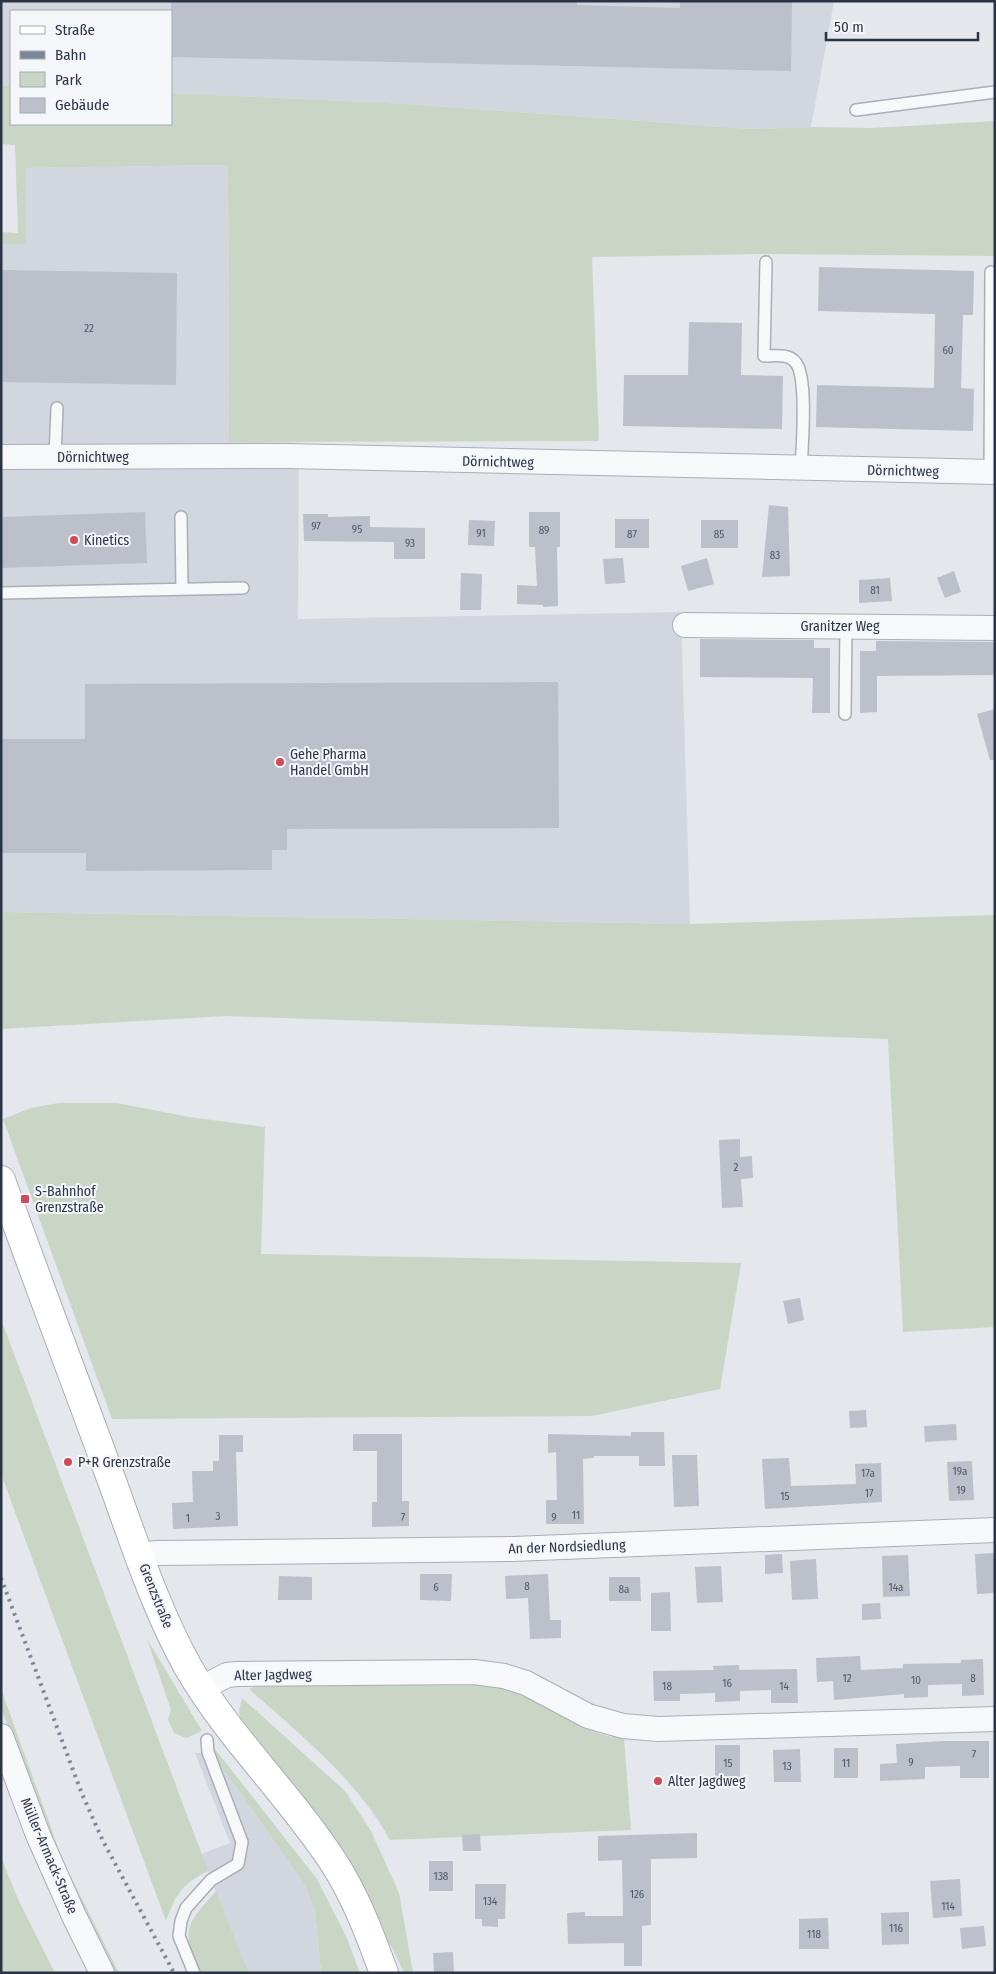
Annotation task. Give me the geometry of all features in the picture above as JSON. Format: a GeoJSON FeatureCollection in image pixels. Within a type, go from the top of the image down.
{"type":"FeatureCollection","features":[{"type":"Feature","properties":{"kind":"main road","name":"Grenzstraße"},"geometry":{"type":"LineString","coordinates":[[1,1180],[139,1555],[171,1633],[189,1668],[225,1722],[307,1826],[334,1864],[351,1893],[384,1973]]}},
{"type":"Feature","properties":{"kind":"street","name":"Dörnichtweg"},"geometry":{"type":"LineString","coordinates":[[1,457],[287,456],[992,472]]}},
{"type":"Feature","properties":{"kind":"street","name":"Granitzer Weg"},"geometry":{"type":"LineString","coordinates":[[685,625],[995,628]]}},
{"type":"Feature","properties":{"kind":"street","name":"An der Nordsiedlung"},"geometry":{"type":"LineString","coordinates":[[139,1555],[514,1549],[995,1530]]}},
{"type":"Feature","properties":{"kind":"street","name":"Alter Jagdweg"},"geometry":{"type":"LineString","coordinates":[[202,1688],[227,1675],[237,1674],[474,1672],[504,1676],[526,1684],[588,1716],[623,1726],[658,1728],[995,1719]]}},
{"type":"Feature","properties":{"kind":"street","name":"Müller-Armack-Straße"},"geometry":{"type":"LineString","coordinates":[[1,1736],[38,1835],[102,1973]]}},
{"type":"Feature","properties":{"kind":"lane"},"geometry":{"type":"LineString","coordinates":[[856,110],[995,92]]}},
{"type":"Feature","properties":{"kind":"lane"},"geometry":{"type":"LineString","coordinates":[[766,262],[764,356],[788,356],[796,362],[802,378],[801,469]]}},
{"type":"Feature","properties":{"kind":"lane"},"geometry":{"type":"LineString","coordinates":[[992,272],[992,472]]}},
{"type":"Feature","properties":{"kind":"lane"},"geometry":{"type":"LineString","coordinates":[[55,457],[57,408]]}},
{"type":"Feature","properties":{"kind":"lane"},"geometry":{"type":"LineString","coordinates":[[181,517],[182,589]]}},
{"type":"Feature","properties":{"kind":"lane"},"geometry":{"type":"LineString","coordinates":[[1,593],[243,588]]}},
{"type":"Feature","properties":{"kind":"lane"},"geometry":{"type":"LineString","coordinates":[[846,626],[846,714]]}},
{"type":"Feature","properties":{"kind":"lane"},"geometry":{"type":"LineString","coordinates":[[194,1973],[179,1936],[181,1921],[186,1908],[211,1880],[238,1864],[242,1842],[208,1752],[207,1740]]}},
{"type":"Feature","properties":{"kind":"shaded area"},"geometry":{"type":"Polygon","coordinates":[[[1,1],[834,1],[811,127],[751,129],[407,104],[172,93],[172,10],[10,10],[10,86],[1,86],[1,1]]]}},
{"type":"Feature","properties":{"kind":"shaded area"},"geometry":{"type":"Polygon","coordinates":[[[228,165],[229,441],[299,443],[298,619],[681,612],[690,924],[1,912],[1,245],[26,244],[26,168],[228,165]]]}},
{"type":"Feature","properties":{"kind":"shaded area"},"geometry":{"type":"Polygon","coordinates":[[[215,1749],[217,1760],[305,1885],[315,1911],[321,1973],[249,1973],[201,1854],[230,1843],[195,1753],[208,1752],[215,1749]]]}},
{"type":"Feature","properties":{"kind":"green space"},"geometry":{"type":"Polygon","coordinates":[[[1,86],[10,86],[10,125],[172,125],[172,93],[407,104],[751,129],[871,128],[995,121],[995,256],[765,254],[592,257],[599,441],[229,442],[228,165],[26,168],[26,244],[1,245],[1,232],[18,233],[15,145],[1,144],[1,86]]]}},
{"type":"Feature","properties":{"kind":"green space"},"geometry":{"type":"Polygon","coordinates":[[[1,912],[690,924],[995,915],[995,1327],[903,1332],[888,1039],[226,1016],[1,1029],[1,912]]]}},
{"type":"Feature","properties":{"kind":"green space"},"geometry":{"type":"Polygon","coordinates":[[[59,1103],[117,1103],[189,1117],[265,1127],[261,1254],[741,1263],[720,1389],[592,1416],[112,1419],[3,1119],[31,1108],[59,1103]]]}},
{"type":"Feature","properties":{"kind":"green space"},"geometry":{"type":"Polygon","coordinates":[[[1,1319],[208,1871],[186,1885],[173,1904],[166,1921],[1,1474],[1,1319]]]}},
{"type":"Feature","properties":{"kind":"green space"},"geometry":{"type":"Polygon","coordinates":[[[147,1639],[202,1731],[186,1738],[174,1733],[168,1719],[171,1710],[147,1639]]]}},
{"type":"Feature","properties":{"kind":"green space"},"geometry":{"type":"Polygon","coordinates":[[[265,1682],[478,1682],[523,1692],[579,1726],[607,1736],[624,1738],[631,1830],[390,1840],[377,1818],[344,1778],[307,1741],[249,1689],[265,1682]]]}},
{"type":"Feature","properties":{"kind":"green space"},"geometry":{"type":"Polygon","coordinates":[[[1,1689],[63,1861],[119,1973],[112,1973],[58,1865],[1,1708],[1,1689]]]}},
{"type":"Feature","properties":{"kind":"green space"},"geometry":{"type":"Polygon","coordinates":[[[242,1698],[345,1791],[371,1831],[399,1893],[413,1973],[404,1973],[392,1947],[383,1937],[241,1722],[239,1711],[242,1698]]]}},
{"type":"Feature","properties":{"kind":"green space"},"geometry":{"type":"Polygon","coordinates":[[[215,1749],[317,1879],[346,1936],[360,1973],[321,1973],[315,1911],[305,1885],[217,1760],[215,1749]]]}},
{"type":"Feature","properties":{"kind":"green space"},"geometry":{"type":"Polygon","coordinates":[[[1,1857],[18,1899],[55,1973],[1,1973],[1,1857]]]}},
{"type":"Feature","properties":{"kind":"green space"},"geometry":{"type":"Polygon","coordinates":[[[216,1891],[249,1973],[201,1973],[194,1958],[190,1946],[189,1928],[198,1912],[216,1891]]]}},
{"type":"Feature","properties":{"kind":"building"},"geometry":{"type":"Polygon","coordinates":[[[171,1],[577,1],[577,5],[680,8],[680,1],[792,1],[791,71],[172,57],[171,1]]]}},
{"type":"Feature","properties":{"kind":"building"},"geometry":{"type":"Polygon","coordinates":[[[819,267],[974,271],[973,315],[963,315],[961,388],[974,389],[973,431],[816,427],[817,385],[934,388],[935,314],[818,311],[819,267]]]}},
{"type":"Feature","properties":{"kind":"building"},"geometry":{"type":"Polygon","coordinates":[[[1,270],[177,273],[176,385],[1,382],[1,270]]]}},
{"type":"Feature","properties":{"kind":"building"},"geometry":{"type":"Polygon","coordinates":[[[689,322],[742,323],[741,375],[783,376],[782,429],[623,426],[624,375],[688,375],[689,322]]]}},
{"type":"Feature","properties":{"kind":"building"},"geometry":{"type":"Polygon","coordinates":[[[769,505],[788,507],[790,576],[762,577],[769,505]]]}},
{"type":"Feature","properties":{"kind":"building","name":"Kinetics"},"geometry":{"type":"Polygon","coordinates":[[[145,512],[147,563],[1,568],[1,517],[145,512]]]}},
{"type":"Feature","properties":{"kind":"building"},"geometry":{"type":"Polygon","coordinates":[[[529,512],[560,512],[560,547],[557,547],[558,606],[543,607],[543,605],[517,604],[517,585],[537,586],[535,547],[529,547],[529,512]]]}},
{"type":"Feature","properties":{"kind":"building"},"geometry":{"type":"Polygon","coordinates":[[[303,514],[328,514],[328,517],[370,516],[370,527],[425,528],[425,559],[394,559],[394,542],[304,541],[303,514]]]}},
{"type":"Feature","properties":{"kind":"building"},"geometry":{"type":"Polygon","coordinates":[[[615,519],[649,519],[649,548],[615,548],[615,519]]]}},
{"type":"Feature","properties":{"kind":"building"},"geometry":{"type":"Polygon","coordinates":[[[469,520],[495,521],[494,546],[468,545],[469,520]]]}},
{"type":"Feature","properties":{"kind":"building"},"geometry":{"type":"Polygon","coordinates":[[[701,520],[738,520],[738,548],[701,548],[701,520]]]}},
{"type":"Feature","properties":{"kind":"building"},"geometry":{"type":"Polygon","coordinates":[[[623,558],[625,583],[605,584],[603,559],[623,558]]]}},
{"type":"Feature","properties":{"kind":"building"},"geometry":{"type":"Polygon","coordinates":[[[707,558],[714,584],[688,591],[681,566],[707,558]]]}},
{"type":"Feature","properties":{"kind":"building"},"geometry":{"type":"Polygon","coordinates":[[[954,571],[961,592],[945,598],[937,578],[954,571]]]}},
{"type":"Feature","properties":{"kind":"building"},"geometry":{"type":"Polygon","coordinates":[[[461,573],[482,574],[481,610],[460,610],[461,573]]]}},
{"type":"Feature","properties":{"kind":"building"},"geometry":{"type":"Polygon","coordinates":[[[890,578],[892,601],[859,603],[859,580],[890,578]]]}},
{"type":"Feature","properties":{"kind":"building"},"geometry":{"type":"Polygon","coordinates":[[[700,639],[814,640],[814,648],[830,648],[830,713],[812,713],[813,678],[700,677],[700,639]]]}},
{"type":"Feature","properties":{"kind":"building"},"geometry":{"type":"Polygon","coordinates":[[[876,641],[995,642],[995,675],[877,676],[877,712],[860,713],[860,651],[876,651],[876,641]]]}},
{"type":"Feature","properties":{"kind":"building","name":"Gehe Pharma Handel GmbH"},"geometry":{"type":"Polygon","coordinates":[[[558,682],[559,828],[287,829],[287,850],[272,850],[272,870],[86,871],[86,853],[1,853],[1,739],[85,739],[85,684],[558,682]]]}},
{"type":"Feature","properties":{"kind":"building"},"geometry":{"type":"Polygon","coordinates":[[[995,709],[995,760],[990,760],[977,714],[995,709]]]}},
{"type":"Feature","properties":{"kind":"building"},"geometry":{"type":"Polygon","coordinates":[[[740,1139],[740,1157],[752,1156],[753,1178],[741,1179],[743,1207],[722,1208],[719,1140],[740,1139]]]}},
{"type":"Feature","properties":{"kind":"building"},"geometry":{"type":"Polygon","coordinates":[[[800,1298],[804,1320],[788,1324],[783,1301],[800,1298]]]}},
{"type":"Feature","properties":{"kind":"building"},"geometry":{"type":"Polygon","coordinates":[[[866,1410],[867,1427],[850,1428],[849,1411],[866,1410]]]}},
{"type":"Feature","properties":{"kind":"building"},"geometry":{"type":"Polygon","coordinates":[[[956,1424],[957,1440],[925,1442],[924,1426],[956,1424]]]}},
{"type":"Feature","properties":{"kind":"building"},"geometry":{"type":"Polygon","coordinates":[[[631,1432],[664,1432],[665,1466],[639,1466],[639,1456],[594,1456],[594,1458],[583,1459],[584,1524],[546,1524],[546,1500],[557,1500],[556,1452],[548,1453],[548,1434],[631,1436],[631,1432]]]}},
{"type":"Feature","properties":{"kind":"building"},"geometry":{"type":"Polygon","coordinates":[[[353,1434],[402,1434],[402,1501],[409,1501],[409,1526],[372,1527],[372,1502],[377,1502],[377,1451],[353,1451],[353,1434]]]}},
{"type":"Feature","properties":{"kind":"building"},"geometry":{"type":"Polygon","coordinates":[[[219,1435],[243,1435],[243,1452],[236,1452],[238,1526],[173,1529],[172,1503],[193,1502],[192,1471],[213,1471],[213,1461],[219,1461],[219,1435]]]}},
{"type":"Feature","properties":{"kind":"building"},"geometry":{"type":"Polygon","coordinates":[[[672,1455],[697,1455],[699,1506],[674,1507],[672,1455]]]}},
{"type":"Feature","properties":{"kind":"building"},"geometry":{"type":"Polygon","coordinates":[[[789,1458],[791,1486],[856,1484],[855,1464],[881,1463],[882,1502],[765,1509],[762,1459],[789,1458]]]}},
{"type":"Feature","properties":{"kind":"building"},"geometry":{"type":"Polygon","coordinates":[[[972,1461],[974,1500],[949,1501],[947,1462],[972,1461]]]}},
{"type":"Feature","properties":{"kind":"building"},"geometry":{"type":"Polygon","coordinates":[[[995,1553],[995,1593],[977,1594],[975,1554],[995,1553]]]}},
{"type":"Feature","properties":{"kind":"building"},"geometry":{"type":"Polygon","coordinates":[[[782,1554],[783,1573],[765,1574],[765,1555],[782,1554]]]}},
{"type":"Feature","properties":{"kind":"building"},"geometry":{"type":"Polygon","coordinates":[[[908,1555],[910,1596],[883,1597],[882,1556],[908,1555]]]}},
{"type":"Feature","properties":{"kind":"building"},"geometry":{"type":"Polygon","coordinates":[[[816,1559],[818,1599],[792,1600],[790,1561],[816,1559]]]}},
{"type":"Feature","properties":{"kind":"building"},"geometry":{"type":"Polygon","coordinates":[[[721,1566],[723,1602],[697,1603],[695,1567],[721,1566]]]}},
{"type":"Feature","properties":{"kind":"building"},"geometry":{"type":"Polygon","coordinates":[[[420,1574],[452,1574],[451,1601],[420,1600],[420,1574]]]}},
{"type":"Feature","properties":{"kind":"building"},"geometry":{"type":"Polygon","coordinates":[[[548,1574],[550,1620],[561,1620],[561,1638],[530,1639],[528,1598],[506,1599],[505,1576],[548,1574]]]}},
{"type":"Feature","properties":{"kind":"building"},"geometry":{"type":"Polygon","coordinates":[[[279,1576],[312,1577],[312,1600],[278,1600],[279,1576]]]}},
{"type":"Feature","properties":{"kind":"building"},"geometry":{"type":"Polygon","coordinates":[[[609,1577],[640,1577],[641,1601],[609,1601],[609,1577]]]}},
{"type":"Feature","properties":{"kind":"building"},"geometry":{"type":"Polygon","coordinates":[[[670,1592],[671,1631],[651,1631],[651,1593],[670,1592]]]}},
{"type":"Feature","properties":{"kind":"building"},"geometry":{"type":"Polygon","coordinates":[[[880,1603],[881,1619],[862,1620],[862,1604],[880,1603]]]}},
{"type":"Feature","properties":{"kind":"building"},"geometry":{"type":"Polygon","coordinates":[[[860,1656],[861,1670],[903,1668],[903,1664],[961,1663],[961,1660],[983,1659],[984,1695],[962,1696],[962,1684],[928,1685],[928,1697],[904,1698],[904,1694],[834,1700],[833,1681],[817,1682],[816,1658],[860,1656]]]}},
{"type":"Feature","properties":{"kind":"building"},"geometry":{"type":"Polygon","coordinates":[[[739,1665],[739,1670],[797,1669],[798,1703],[771,1703],[771,1690],[740,1691],[740,1701],[715,1702],[715,1693],[680,1694],[680,1701],[654,1701],[653,1671],[714,1670],[713,1666],[739,1665]]]}},
{"type":"Feature","properties":{"kind":"building"},"geometry":{"type":"Polygon","coordinates":[[[989,1741],[989,1778],[960,1778],[960,1766],[925,1767],[925,1779],[880,1781],[880,1764],[897,1763],[896,1744],[989,1741]]]}},
{"type":"Feature","properties":{"kind":"building"},"geometry":{"type":"Polygon","coordinates":[[[715,1745],[740,1745],[740,1780],[715,1780],[715,1745]]]}},
{"type":"Feature","properties":{"kind":"building"},"geometry":{"type":"Polygon","coordinates":[[[834,1748],[858,1748],[858,1778],[834,1778],[834,1748]]]}},
{"type":"Feature","properties":{"kind":"building"},"geometry":{"type":"Polygon","coordinates":[[[800,1749],[801,1782],[774,1782],[773,1750],[800,1749]]]}},
{"type":"Feature","properties":{"kind":"building"},"geometry":{"type":"Polygon","coordinates":[[[697,1833],[697,1858],[651,1859],[651,1925],[642,1926],[642,1966],[624,1966],[624,1943],[568,1944],[567,1913],[585,1912],[585,1916],[623,1916],[622,1860],[598,1861],[598,1836],[697,1833]]]}},
{"type":"Feature","properties":{"kind":"building"},"geometry":{"type":"Polygon","coordinates":[[[480,1834],[481,1851],[463,1851],[462,1835],[480,1834]]]}},
{"type":"Feature","properties":{"kind":"building"},"geometry":{"type":"Polygon","coordinates":[[[429,1861],[453,1861],[453,1891],[429,1891],[429,1861]]]}},
{"type":"Feature","properties":{"kind":"building"},"geometry":{"type":"Polygon","coordinates":[[[960,1879],[962,1916],[933,1918],[930,1881],[960,1879]]]}},
{"type":"Feature","properties":{"kind":"building"},"geometry":{"type":"Polygon","coordinates":[[[475,1884],[506,1884],[505,1919],[498,1919],[498,1927],[482,1926],[482,1919],[475,1919],[475,1884]]]}},
{"type":"Feature","properties":{"kind":"building"},"geometry":{"type":"Polygon","coordinates":[[[909,1912],[909,1944],[882,1945],[881,1913],[909,1912]]]}},
{"type":"Feature","properties":{"kind":"building"},"geometry":{"type":"Polygon","coordinates":[[[828,1918],[829,1949],[799,1949],[799,1919],[828,1918]]]}},
{"type":"Feature","properties":{"kind":"building"},"geometry":{"type":"Polygon","coordinates":[[[984,1926],[986,1946],[962,1949],[960,1928],[984,1926]]]}},
{"type":"Feature","properties":{"kind":"building"},"geometry":{"type":"Polygon","coordinates":[[[453,1952],[454,1973],[434,1973],[433,1953],[453,1952]]]}},
{"type":"Feature","properties":{"kind":"railway"},"geometry":{"type":"LineString","coordinates":[[1,1578],[82,1794],[103,1841],[174,1973]]}},
{"type":"Feature","properties":{"kind":"place","name":"Kinetics"},"geometry":{"type":"Point","coordinates":[74,540]}},
{"type":"Feature","properties":{"kind":"place","name":"Gehe Pharma Handel GmbH"},"geometry":{"type":"Point","coordinates":[280,762]}},
{"type":"Feature","properties":{"kind":"place","name":"S-Bahnhof Grenzstraße"},"geometry":{"type":"Point","coordinates":[25,1199]}},
{"type":"Feature","properties":{"kind":"place","name":"P+R Grenzstraße"},"geometry":{"type":"Point","coordinates":[68,1462]}},
{"type":"Feature","properties":{"kind":"place","name":"Alter Jagdweg"},"geometry":{"type":"Point","coordinates":[658,1781]}}]}
